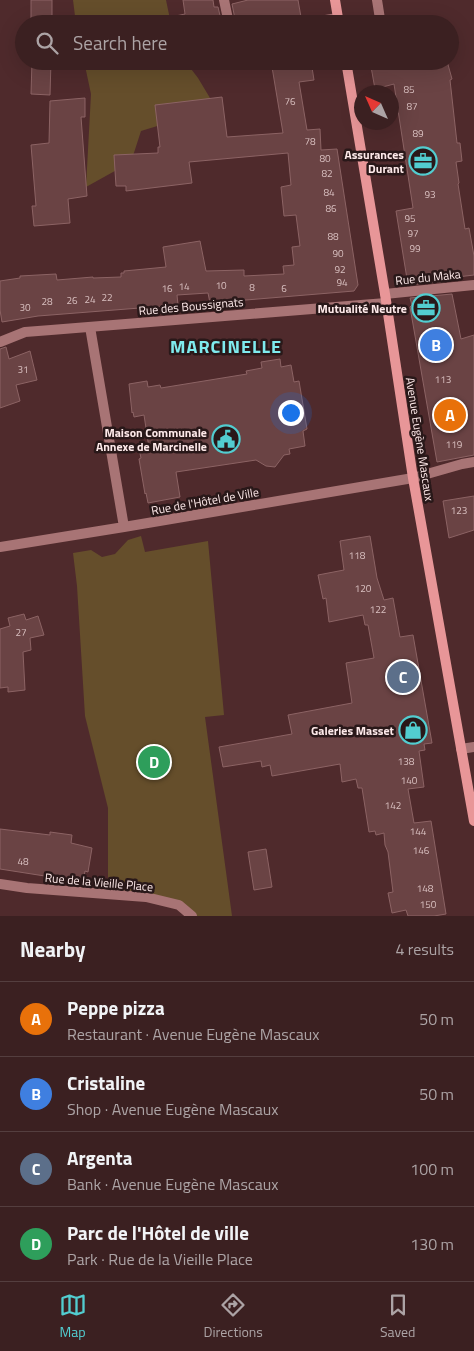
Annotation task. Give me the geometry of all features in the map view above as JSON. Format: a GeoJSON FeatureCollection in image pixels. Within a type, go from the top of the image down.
{"type":"FeatureCollection","features":[{"type":"Feature","properties":{"kind":"main road"},"geometry":{"type":"LineString","coordinates":[[336,0],[338,15]]}},
{"type":"Feature","properties":{"kind":"main road","name":"Avenue Eugène Mascaux"},"geometry":{"type":"LineString","coordinates":[[348,70],[386,299],[413,478],[474,821]]}},
{"type":"Feature","properties":{"kind":"street"},"geometry":{"type":"LineString","coordinates":[[224,0],[226,15]]}},
{"type":"Feature","properties":{"kind":"street"},"geometry":{"type":"LineString","coordinates":[[377,2],[379,15]]}},
{"type":"Feature","properties":{"kind":"street","name":"Rue du Maka"},"geometry":{"type":"LineString","coordinates":[[386,299],[474,285]]}},
{"type":"Feature","properties":{"kind":"street","name":"Rue des Boussignats"},"geometry":{"type":"LineString","coordinates":[[0,342],[25,332],[386,299]]}},
{"type":"Feature","properties":{"kind":"street"},"geometry":{"type":"LineString","coordinates":[[90,327],[124,527]]}},
{"type":"Feature","properties":{"kind":"street","name":"Rue de l'Hôtel de Ville"},"geometry":{"type":"LineString","coordinates":[[0,547],[413,478],[474,462]]}},
{"type":"Feature","properties":{"kind":"street"},"geometry":{"type":"LineString","coordinates":[[462,749],[474,747]]}},
{"type":"Feature","properties":{"kind":"street","name":"Rue de la Vieille Place"},"geometry":{"type":"LineString","coordinates":[[0,884],[27,888],[146,897],[179,905],[192,916]]}},
{"type":"Feature","properties":{"kind":"shaded area"},"geometry":{"type":"Polygon","coordinates":[[[73,0],[166,0],[169,15],[75,15],[73,0]]]}},
{"type":"Feature","properties":{"kind":"shaded area"},"geometry":{"type":"Polygon","coordinates":[[[86,70],[192,70],[216,108],[141,131],[131,162],[86,187],[91,94],[86,70]]]}},
{"type":"Feature","properties":{"kind":"shaded area"},"geometry":{"type":"Polygon","coordinates":[[[141,536],[145,552],[208,541],[224,715],[205,717],[232,916],[192,916],[179,905],[108,894],[108,808],[85,716],[77,586],[73,553],[91,550],[102,557],[115,554],[128,540],[141,536]]]}},
{"type":"Feature","properties":{"kind":"building"},"geometry":{"type":"Polygon","coordinates":[[[31,0],[52,0],[52,15],[31,15],[31,0]]]}},
{"type":"Feature","properties":{"kind":"building"},"geometry":{"type":"Polygon","coordinates":[[[183,0],[213,0],[214,7],[218,7],[220,15],[180,15],[185,14],[183,0]]]}},
{"type":"Feature","properties":{"kind":"building"},"geometry":{"type":"Polygon","coordinates":[[[248,0],[298,0],[301,15],[234,15],[232,4],[248,0]]]}},
{"type":"Feature","properties":{"kind":"building"},"geometry":{"type":"Polygon","coordinates":[[[32,70],[51,70],[50,95],[31,94],[32,70]]]}},
{"type":"Feature","properties":{"kind":"building"},"geometry":{"type":"Polygon","coordinates":[[[272,70],[312,70],[314,80],[299,82],[307,130],[320,129],[321,150],[337,149],[358,285],[354,291],[210,303],[208,293],[177,295],[178,305],[38,316],[2,322],[0,281],[20,278],[20,276],[56,274],[57,280],[121,277],[121,273],[124,273],[124,271],[166,267],[163,247],[200,241],[206,271],[244,270],[244,276],[284,274],[283,266],[294,265],[292,247],[300,246],[296,215],[284,216],[281,187],[291,185],[288,153],[189,162],[192,183],[126,191],[126,186],[116,186],[114,155],[158,153],[158,147],[160,147],[155,105],[222,97],[227,137],[283,133],[272,70]]]}},
{"type":"Feature","properties":{"kind":"building"},"geometry":{"type":"Polygon","coordinates":[[[372,70],[450,70],[452,79],[450,80],[457,143],[460,143],[462,161],[456,162],[458,184],[465,229],[469,228],[474,256],[474,275],[449,278],[450,281],[408,285],[396,211],[413,208],[399,117],[399,85],[374,85],[372,70]]]}},
{"type":"Feature","properties":{"kind":"building"},"geometry":{"type":"Polygon","coordinates":[[[85,98],[85,117],[81,117],[87,196],[68,199],[70,223],[34,226],[32,206],[36,206],[31,145],[49,143],[50,101],[85,98]]]}},
{"type":"Feature","properties":{"kind":"building"},"geometry":{"type":"Polygon","coordinates":[[[452,294],[461,339],[474,335],[474,455],[437,462],[410,298],[452,294]]]}},
{"type":"Feature","properties":{"kind":"building"},"geometry":{"type":"Polygon","coordinates":[[[6,347],[9,359],[30,351],[37,380],[16,385],[20,401],[0,408],[0,349],[6,347]]]}},
{"type":"Feature","properties":{"kind":"building","name":"Maison Communale Annexe de Marcinelle"},"geometry":{"type":"Polygon","coordinates":[[[280,359],[281,367],[291,365],[294,382],[299,381],[307,429],[303,431],[305,446],[289,449],[290,454],[284,455],[275,467],[266,466],[256,460],[176,472],[180,497],[148,503],[139,459],[141,458],[139,449],[149,448],[144,415],[134,417],[132,413],[129,384],[147,381],[148,387],[160,385],[161,388],[247,374],[246,371],[262,368],[261,362],[280,359]]]}},
{"type":"Feature","properties":{"kind":"building"},"geometry":{"type":"Polygon","coordinates":[[[474,496],[474,530],[449,538],[443,501],[474,496]]]}},
{"type":"Feature","properties":{"kind":"building"},"geometry":{"type":"Polygon","coordinates":[[[370,536],[377,578],[384,600],[393,598],[400,637],[413,635],[432,743],[424,744],[425,750],[419,751],[424,787],[408,789],[414,823],[431,821],[446,914],[408,916],[406,910],[392,913],[388,893],[393,892],[384,833],[376,835],[375,831],[369,832],[362,788],[358,788],[356,779],[342,782],[340,764],[272,776],[270,765],[262,767],[261,761],[223,767],[219,747],[292,734],[288,715],[352,703],[346,663],[374,658],[368,625],[365,625],[363,615],[329,622],[326,598],[323,599],[318,575],[344,570],[340,541],[370,536]]]}},
{"type":"Feature","properties":{"kind":"building"},"geometry":{"type":"Polygon","coordinates":[[[24,614],[26,620],[38,616],[44,635],[30,638],[31,650],[23,652],[25,690],[8,692],[8,687],[0,688],[0,629],[10,626],[8,618],[24,614]]]}},
{"type":"Feature","properties":{"kind":"building"},"geometry":{"type":"Polygon","coordinates":[[[0,829],[50,835],[50,832],[72,835],[71,843],[92,848],[88,872],[85,871],[83,882],[0,869],[0,829]]]}},
{"type":"Feature","properties":{"kind":"building"},"geometry":{"type":"Polygon","coordinates":[[[266,849],[272,887],[254,890],[248,852],[266,849]]]}},
{"type":"Feature","properties":{"kind":"place","name":"Assurances Durant"},"geometry":{"type":"Point","coordinates":[423,161]}},
{"type":"Feature","properties":{"kind":"place","name":"Mutualité Neutre"},"geometry":{"type":"Point","coordinates":[426,308]}},
{"type":"Feature","properties":{"kind":"place","name":"Cristaline"},"geometry":{"type":"Point","coordinates":[436,345]}},
{"type":"Feature","properties":{"kind":"place","name":"Peppe pizza"},"geometry":{"type":"Point","coordinates":[450,415]}},
{"type":"Feature","properties":{"kind":"place","name":"Maison Communale Annexe de Marcinelle"},"geometry":{"type":"Point","coordinates":[226,439]}},
{"type":"Feature","properties":{"kind":"place","name":"Argenta"},"geometry":{"type":"Point","coordinates":[403,677]}},
{"type":"Feature","properties":{"kind":"place","name":"Galeries Masset"},"geometry":{"type":"Point","coordinates":[413,730]}},
{"type":"Feature","properties":{"kind":"place","name":"Parc de l'Hôtel de ville"},"geometry":{"type":"Point","coordinates":[154,762]}},
{"type":"Feature","properties":{"kind":"district","name":"MARCINELLE"},"geometry":{"type":"Point","coordinates":[226,346]}}]}
